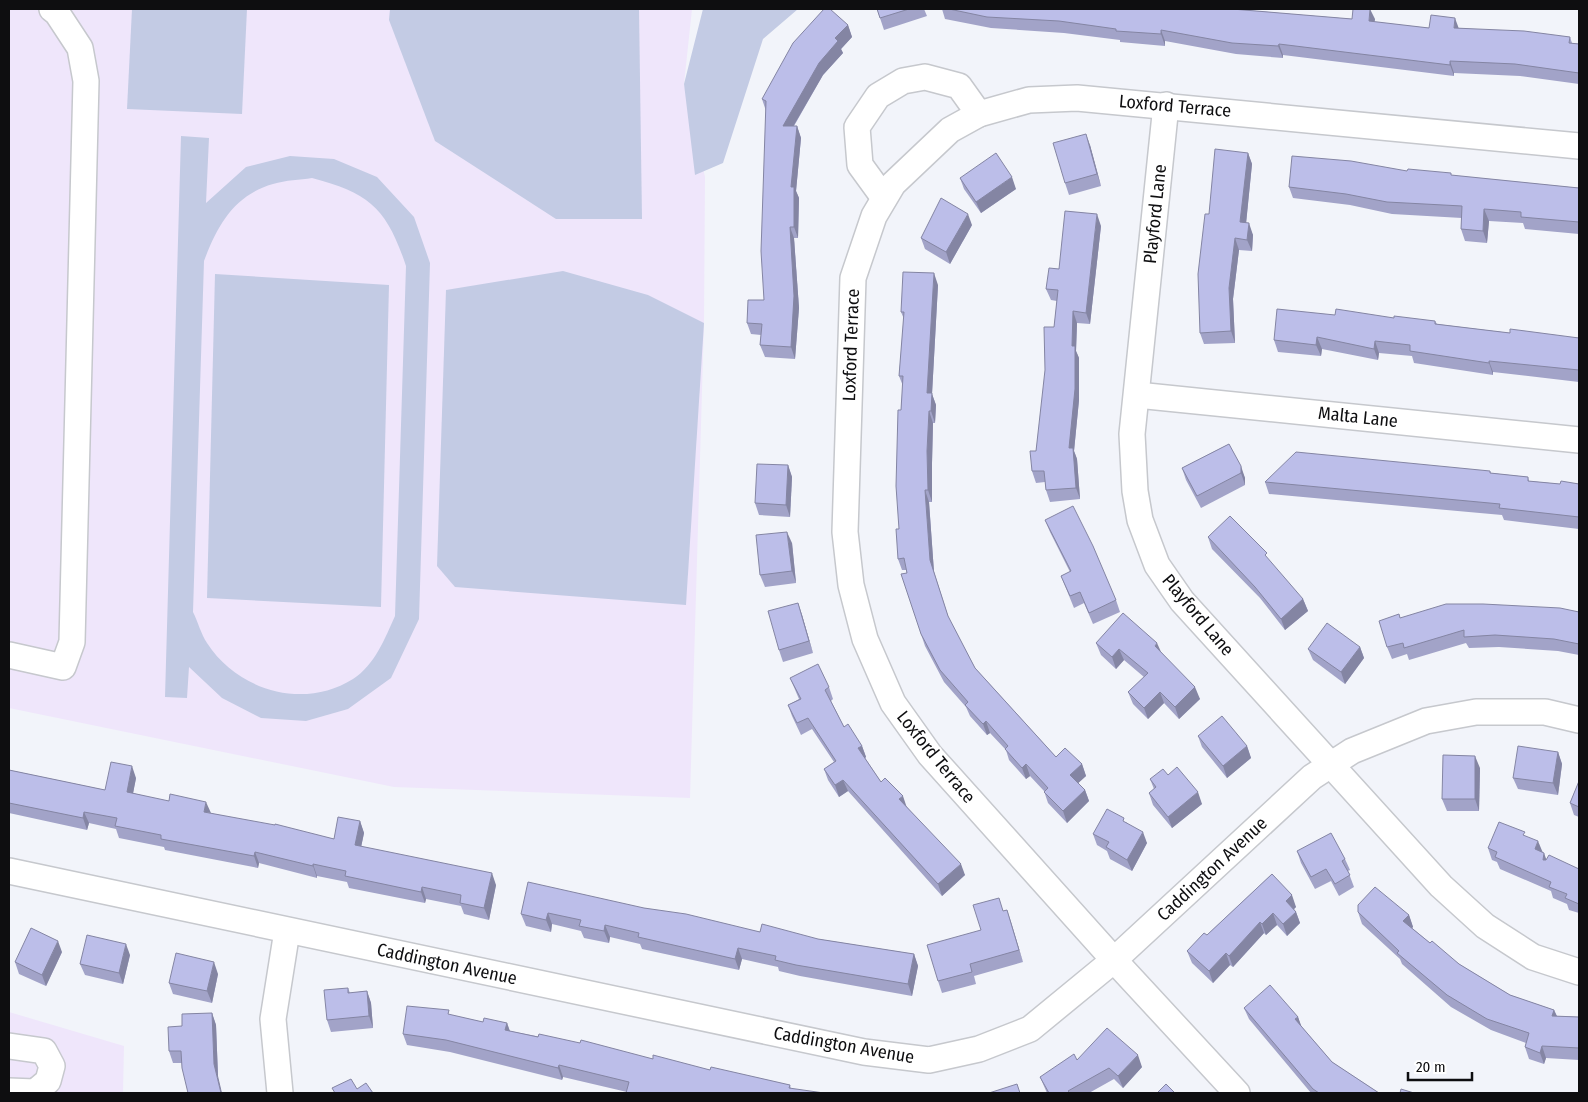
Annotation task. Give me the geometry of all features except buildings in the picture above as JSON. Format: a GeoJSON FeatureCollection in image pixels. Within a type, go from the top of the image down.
{"type":"FeatureCollection","features":[{"type":"Feature","properties":{"kind":"street"},"geometry":{"type":"LineString","coordinates":[[9,655],[63,667],[72,642],[86,81],[80,48],[57,12],[52,9]]}},
{"type":"Feature","properties":{"kind":"street"},"geometry":{"type":"LineString","coordinates":[[884,198],[860,165],[857,127],[878,96],[903,81],[925,78],[959,86],[979,114]]}},
{"type":"Feature","properties":{"kind":"street","name":"Loxford Terrace"},"geometry":{"type":"LineString","coordinates":[[1237,1093],[1114,960],[930,755],[893,703],[865,639],[851,585],[845,532],[853,278],[874,216],[893,184],[950,130],[979,114],[1029,100],[1077,98],[1166,105],[1579,146]]}},
{"type":"Feature","properties":{"kind":"street","name":"Playford Lane"},"geometry":{"type":"LineString","coordinates":[[1166,105],[1132,434],[1135,491],[1140,520],[1157,564],[1182,601],[1441,886],[1485,926],[1533,957],[1579,972]]}},
{"type":"Feature","properties":{"kind":"street","name":"Malta Lane"},"geometry":{"type":"LineString","coordinates":[[1137,395],[1579,440]]}},
{"type":"Feature","properties":{"kind":"street","name":"Caddington Avenue"},"geometry":{"type":"LineString","coordinates":[[9,871],[864,1052],[929,1060],[979,1049],[1030,1029],[1114,960],[1312,777],[1352,751],[1426,721],[1476,712],[1545,712],[1579,720]]}},
{"type":"Feature","properties":{"kind":"street"},"geometry":{"type":"LineString","coordinates":[[280,1093],[273,1019],[287,930]]}},
{"type":"Feature","properties":{"kind":"street"},"geometry":{"type":"LineString","coordinates":[[9,1046],[44,1051],[52,1066],[48,1081],[35,1092],[9,1091]]}},
{"type":"Feature","properties":{"kind":"shaded area"},"geometry":{"type":"Polygon","coordinates":[[[9,9],[692,9],[684,84],[705,177],[704,323],[690,798],[394,787],[9,708],[9,9]]]}},
{"type":"Feature","properties":{"kind":"shaded area"},"geometry":{"type":"Polygon","coordinates":[[[132,9],[247,9],[242,114],[127,109],[132,9]]]}},
{"type":"Feature","properties":{"kind":"shaded area"},"geometry":{"type":"Polygon","coordinates":[[[390,9],[639,9],[642,219],[556,219],[435,141],[389,20],[390,9]]]}},
{"type":"Feature","properties":{"kind":"shaded area"},"geometry":{"type":"Polygon","coordinates":[[[703,9],[798,9],[763,39],[723,163],[695,175],[684,84],[703,9]]]}},
{"type":"Feature","properties":{"kind":"shaded area"},"geometry":{"type":"Polygon","coordinates":[[[181,136],[209,138],[206,203],[246,167],[290,156],[334,159],[377,177],[414,217],[430,263],[419,619],[391,678],[348,709],[306,721],[261,718],[222,698],[189,667],[187,698],[165,697],[181,136]],[[312,178],[273,184],[259,189],[237,204],[221,224],[204,261],[193,612],[203,636],[220,660],[254,684],[273,691],[293,694],[314,693],[334,688],[361,673],[373,659],[395,616],[406,266],[391,230],[374,206],[362,197],[312,178]]]}},
{"type":"Feature","properties":{"kind":"shaded area"},"geometry":{"type":"Polygon","coordinates":[[[563,271],[648,295],[704,323],[686,605],[455,587],[437,566],[446,290],[563,271]]]}},
{"type":"Feature","properties":{"kind":"shaded area"},"geometry":{"type":"Polygon","coordinates":[[[215,274],[389,285],[381,607],[207,598],[215,274]]]}},
{"type":"Feature","properties":{"kind":"shaded area"},"geometry":{"type":"Polygon","coordinates":[[[9,1012],[124,1046],[123,1093],[9,1093],[9,1012]]]}}]}
